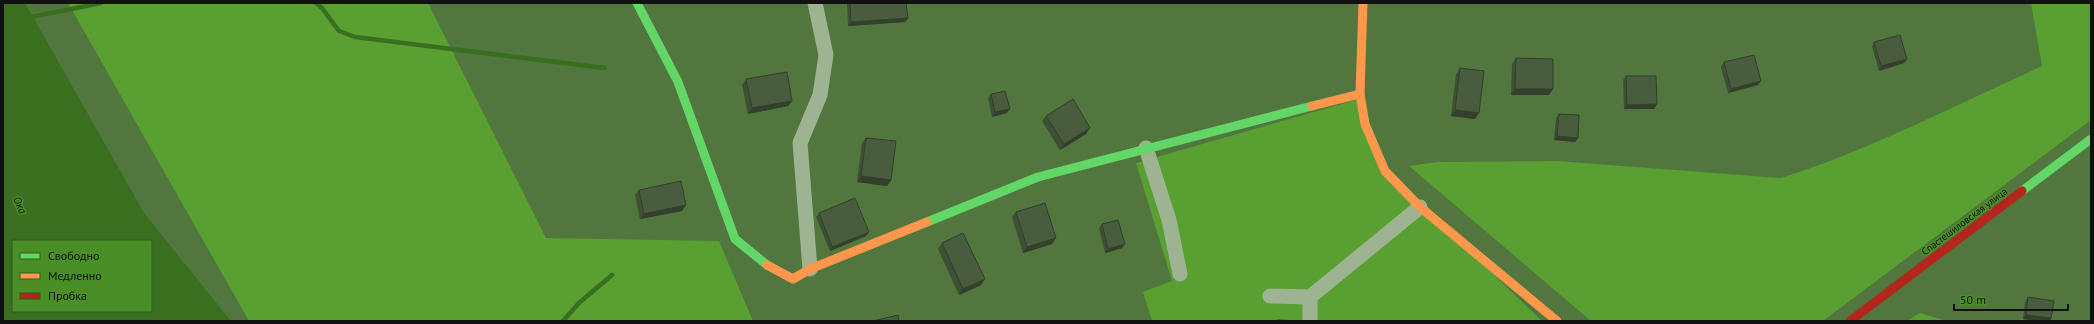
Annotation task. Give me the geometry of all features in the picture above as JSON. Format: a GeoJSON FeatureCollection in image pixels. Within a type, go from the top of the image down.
{"type":"FeatureCollection","features":[{"type":"Feature","properties":{"kind":"street"},"geometry":{"type":"LineString","coordinates":[[637,3],[678,82],[735,239],[763,263],[793,278],[810,269],[1038,177],[1360,94]]}},
{"type":"Feature","properties":{"kind":"street"},"geometry":{"type":"LineString","coordinates":[[810,269],[800,143],[820,95],[826,55],[815,3]]}},
{"type":"Feature","properties":{"kind":"street"},"geometry":{"type":"LineString","coordinates":[[1363,3],[1360,94],[1365,124],[1385,171],[1420,207],[1488,262],[1557,321]]}},
{"type":"Feature","properties":{"kind":"street","name":"Спастешиловская улица"},"geometry":{"type":"LineString","coordinates":[[1850,321],[2091,139]]}},
{"type":"Feature","properties":{"kind":"street"},"geometry":{"type":"LineString","coordinates":[[1146,148],[1169,220],[1180,274]]}},
{"type":"Feature","properties":{"kind":"street"},"geometry":{"type":"LineString","coordinates":[[1270,296],[1310,297],[1420,207]]}},
{"type":"Feature","properties":{"kind":"street"},"geometry":{"type":"LineString","coordinates":[[1310,297],[1310,321]]}},
{"type":"Feature","properties":{"kind":"shaded area"},"geometry":{"type":"Polygon","coordinates":[[[68,3],[428,3],[546,238],[719,241],[753,321],[249,321],[68,3]]]}},
{"type":"Feature","properties":{"kind":"shaded area"},"geometry":{"type":"Polygon","coordinates":[[[2031,3],[2091,3],[2091,120],[1823,321],[1591,321],[1409,166],[1437,162],[1557,161],[1781,178],[1848,154],[2042,66],[2031,3]]]}},
{"type":"Feature","properties":{"kind":"shaded area"},"geometry":{"type":"Polygon","coordinates":[[[1359,99],[1385,170],[1542,321],[1152,321],[1143,292],[1172,281],[1136,163],[1359,99]]]}},
{"type":"Feature","properties":{"kind":"shaded area"},"geometry":{"type":"Polygon","coordinates":[[[1920,313],[1947,321],[1907,321],[1920,313]]]}},
{"type":"Feature","properties":{"kind":"water","name":"Ока"},"geometry":{"type":"Polygon","coordinates":[[[3,3],[25,3],[144,213],[231,321],[3,321],[3,3]]]}},
{"type":"Feature","properties":{"kind":"building"},"geometry":{"type":"Polygon","coordinates":[[[850,3],[906,3],[908,18],[851,22],[850,3]]]}},
{"type":"Feature","properties":{"kind":"building"},"geometry":{"type":"Polygon","coordinates":[[[1900,35],[1907,59],[1881,66],[1874,42],[1900,35]]]}},
{"type":"Feature","properties":{"kind":"building"},"geometry":{"type":"Polygon","coordinates":[[[1754,55],[1761,81],[1731,89],[1724,62],[1754,55]]]}},
{"type":"Feature","properties":{"kind":"building"},"geometry":{"type":"Polygon","coordinates":[[[1516,58],[1553,59],[1553,89],[1515,89],[1516,58]]]}},
{"type":"Feature","properties":{"kind":"building"},"geometry":{"type":"Polygon","coordinates":[[[1460,68],[1484,71],[1479,113],[1455,110],[1460,68]]]}},
{"type":"Feature","properties":{"kind":"building"},"geometry":{"type":"Polygon","coordinates":[[[787,72],[792,101],[752,108],[746,79],[787,72]]]}},
{"type":"Feature","properties":{"kind":"building"},"geometry":{"type":"Polygon","coordinates":[[[1626,76],[1656,76],[1657,104],[1627,105],[1626,76]]]}},
{"type":"Feature","properties":{"kind":"building"},"geometry":{"type":"Polygon","coordinates":[[[1005,91],[1010,109],[995,112],[991,94],[1005,91]]]}},
{"type":"Feature","properties":{"kind":"building"},"geometry":{"type":"Polygon","coordinates":[[[1073,99],[1090,128],[1064,144],[1046,116],[1073,99]]]}},
{"type":"Feature","properties":{"kind":"building"},"geometry":{"type":"Polygon","coordinates":[[[1559,114],[1579,115],[1578,138],[1557,136],[1559,114]]]}},
{"type":"Feature","properties":{"kind":"building"},"geometry":{"type":"Polygon","coordinates":[[[866,138],[896,141],[891,180],[861,176],[866,138]]]}},
{"type":"Feature","properties":{"kind":"building"},"geometry":{"type":"Polygon","coordinates":[[[681,181],[686,205],[644,214],[639,190],[681,181]]]}},
{"type":"Feature","properties":{"kind":"building"},"geometry":{"type":"Polygon","coordinates":[[[855,198],[869,232],[832,247],[819,213],[855,198]]]}},
{"type":"Feature","properties":{"kind":"building"},"geometry":{"type":"Polygon","coordinates":[[[1045,203],[1056,238],[1027,247],[1016,212],[1045,203]]]}},
{"type":"Feature","properties":{"kind":"building"},"geometry":{"type":"Polygon","coordinates":[[[1118,220],[1125,244],[1108,249],[1102,224],[1118,220]]]}},
{"type":"Feature","properties":{"kind":"building"},"geometry":{"type":"Polygon","coordinates":[[[963,233],[985,279],[963,289],[942,243],[963,233]]]}},
{"type":"Feature","properties":{"kind":"building"},"geometry":{"type":"Polygon","coordinates":[[[2028,297],[2054,301],[2051,318],[2026,315],[2028,297]]]}},
{"type":"Feature","properties":{"kind":"building"},"geometry":{"type":"Polygon","coordinates":[[[898,315],[899,321],[873,321],[898,315]]]}},
{"type":"Feature","properties":{"kind":"building"},"geometry":{"type":"Polygon","coordinates":[[[1277,320],[1305,321],[1277,321],[1277,320]]]}},
{"type":"Feature","properties":{"kind":"waterway"},"geometry":{"type":"LineString","coordinates":[[26,18],[101,3]]}},
{"type":"Feature","properties":{"kind":"waterway"},"geometry":{"type":"LineString","coordinates":[[316,3],[322,8],[339,31],[355,37],[605,68]]}},
{"type":"Feature","properties":{"kind":"waterway"},"geometry":{"type":"LineString","coordinates":[[563,321],[579,303],[612,275]]}},
{"type":"Feature","properties":{"kind":"traffic: fast"},"geometry":{"type":"LineString","coordinates":[[637,3],[678,82],[735,239],[767,265]]}},
{"type":"Feature","properties":{"kind":"traffic: fast"},"geometry":{"type":"LineString","coordinates":[[927,222],[1038,177],[1312,106]]}},
{"type":"Feature","properties":{"kind":"traffic: fast"},"geometry":{"type":"LineString","coordinates":[[2022,191],[2091,139]]}},
{"type":"Feature","properties":{"kind":"traffic: slow"},"geometry":{"type":"LineString","coordinates":[[1312,106],[1360,94],[1363,3]]}},
{"type":"Feature","properties":{"kind":"traffic: slow"},"geometry":{"type":"LineString","coordinates":[[1360,94],[1365,124],[1385,171],[1420,207],[1557,321]]}},
{"type":"Feature","properties":{"kind":"traffic: slow"},"geometry":{"type":"LineString","coordinates":[[767,265],[793,279],[810,269],[927,222]]}},
{"type":"Feature","properties":{"kind":"traffic: jam"},"geometry":{"type":"LineString","coordinates":[[1850,321],[2022,191]]}}]}
